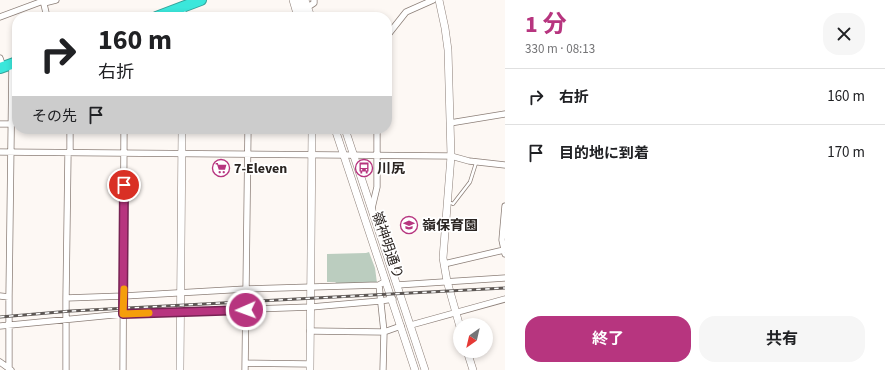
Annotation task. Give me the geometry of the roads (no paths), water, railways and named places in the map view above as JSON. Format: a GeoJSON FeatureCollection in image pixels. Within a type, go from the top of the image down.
{"type":"FeatureCollection","features":[{"type":"Feature","properties":{"kind":"highway"},"geometry":{"type":"LineString","coordinates":[[182,12],[200,0]]}},
{"type":"Feature","properties":{"kind":"street"},"geometry":{"type":"LineString","coordinates":[[13,12],[43,1],[56,0]]}},
{"type":"Feature","properties":{"kind":"street"},"geometry":{"type":"LineString","coordinates":[[292,0],[296,12]]}},
{"type":"Feature","properties":{"kind":"street"},"geometry":{"type":"LineString","coordinates":[[299,0],[303,12]]}},
{"type":"Feature","properties":{"kind":"street"},"geometry":{"type":"LineString","coordinates":[[306,3],[314,3],[314,0]]}},
{"type":"Feature","properties":{"kind":"street"},"geometry":{"type":"LineString","coordinates":[[392,30],[406,12],[433,0]]}},
{"type":"Feature","properties":{"kind":"street"},"geometry":{"type":"LineString","coordinates":[[439,0],[448,50],[450,123],[450,156],[443,252],[444,264],[458,318]]}},
{"type":"Feature","properties":{"kind":"street"},"geometry":{"type":"LineString","coordinates":[[43,1],[46,12]]}},
{"type":"Feature","properties":{"kind":"street"},"geometry":{"type":"LineString","coordinates":[[0,17],[12,13]]}},
{"type":"Feature","properties":{"kind":"street"},"geometry":{"type":"LineString","coordinates":[[6,64],[12,124],[9,297],[10,369]]}},
{"type":"Feature","properties":{"kind":"street"},"geometry":{"type":"LineString","coordinates":[[450,123],[505,114]]}},
{"type":"Feature","properties":{"kind":"street"},"geometry":{"type":"LineString","coordinates":[[0,124],[12,124]]}},
{"type":"Feature","properties":{"kind":"street"},"geometry":{"type":"LineString","coordinates":[[66,370],[70,134]]}},
{"type":"Feature","properties":{"kind":"street"},"geometry":{"type":"LineString","coordinates":[[123,370],[124,134]]}},
{"type":"Feature","properties":{"kind":"street"},"geometry":{"type":"LineString","coordinates":[[180,370],[182,134]]}},
{"type":"Feature","properties":{"kind":"street"},"geometry":{"type":"LineString","coordinates":[[245,370],[248,134]]}},
{"type":"Feature","properties":{"kind":"street"},"geometry":{"type":"LineString","coordinates":[[245,364],[310,367],[312,134]]}},
{"type":"Feature","properties":{"kind":"street","name":"嶺神明通り"},"geometry":{"type":"LineString","coordinates":[[337,134],[415,370]]}},
{"type":"Feature","properties":{"kind":"street","name":"嶺神明通り"},"geometry":{"type":"LineString","coordinates":[[347,134],[425,370]]}},
{"type":"Feature","properties":{"kind":"street"},"geometry":{"type":"LineString","coordinates":[[372,208],[377,187],[377,134]]}},
{"type":"Feature","properties":{"kind":"street"},"geometry":{"type":"LineString","coordinates":[[0,152],[450,156],[476,162],[505,165]]}},
{"type":"Feature","properties":{"kind":"street"},"geometry":{"type":"LineString","coordinates":[[444,264],[504,252],[502,240],[505,206]]}},
{"type":"Feature","properties":{"kind":"street"},"geometry":{"type":"LineString","coordinates":[[397,284],[505,278]]}},
{"type":"Feature","properties":{"kind":"street"},"geometry":{"type":"LineString","coordinates":[[66,298],[246,289],[379,285],[386,281]]}},
{"type":"Feature","properties":{"kind":"street"},"geometry":{"type":"LineString","coordinates":[[379,285],[384,332],[383,370]]}},
{"type":"Feature","properties":{"kind":"street"},"geometry":{"type":"LineString","coordinates":[[0,296],[9,297]]}},
{"type":"Feature","properties":{"kind":"street"},"geometry":{"type":"LineString","coordinates":[[0,326],[123,314],[311,307],[392,299]]}},
{"type":"Feature","properties":{"kind":"street"},"geometry":{"type":"LineString","coordinates":[[410,325],[505,299]]}},
{"type":"Feature","properties":{"kind":"street"},"geometry":{"type":"LineString","coordinates":[[310,331],[384,332],[401,326]]}},
{"type":"Feature","properties":{"kind":"street"},"geometry":{"type":"LineString","coordinates":[[469,358],[473,370]]}},
{"type":"Feature","properties":{"kind":"street"},"geometry":{"type":"LineString","coordinates":[[0,362],[10,369]]}},
{"type":"Feature","properties":{"kind":"lane"},"geometry":{"type":"LineString","coordinates":[[447,201],[453,204],[470,182],[476,162]]}},
{"type":"Feature","properties":{"kind":"railway"},"geometry":{"type":"LineString","coordinates":[[0,317],[71,311],[505,288]]}},
{"type":"Feature","properties":{"kind":"place","name":"7-Eleven"},"geometry":{"type":"Point","coordinates":[221,168]}},
{"type":"Feature","properties":{"kind":"place","name":"川尻"},"geometry":{"type":"Point","coordinates":[364,168]}},
{"type":"Feature","properties":{"kind":"place","name":"嶺保育園"},"geometry":{"type":"Point","coordinates":[409,225]}}]}
